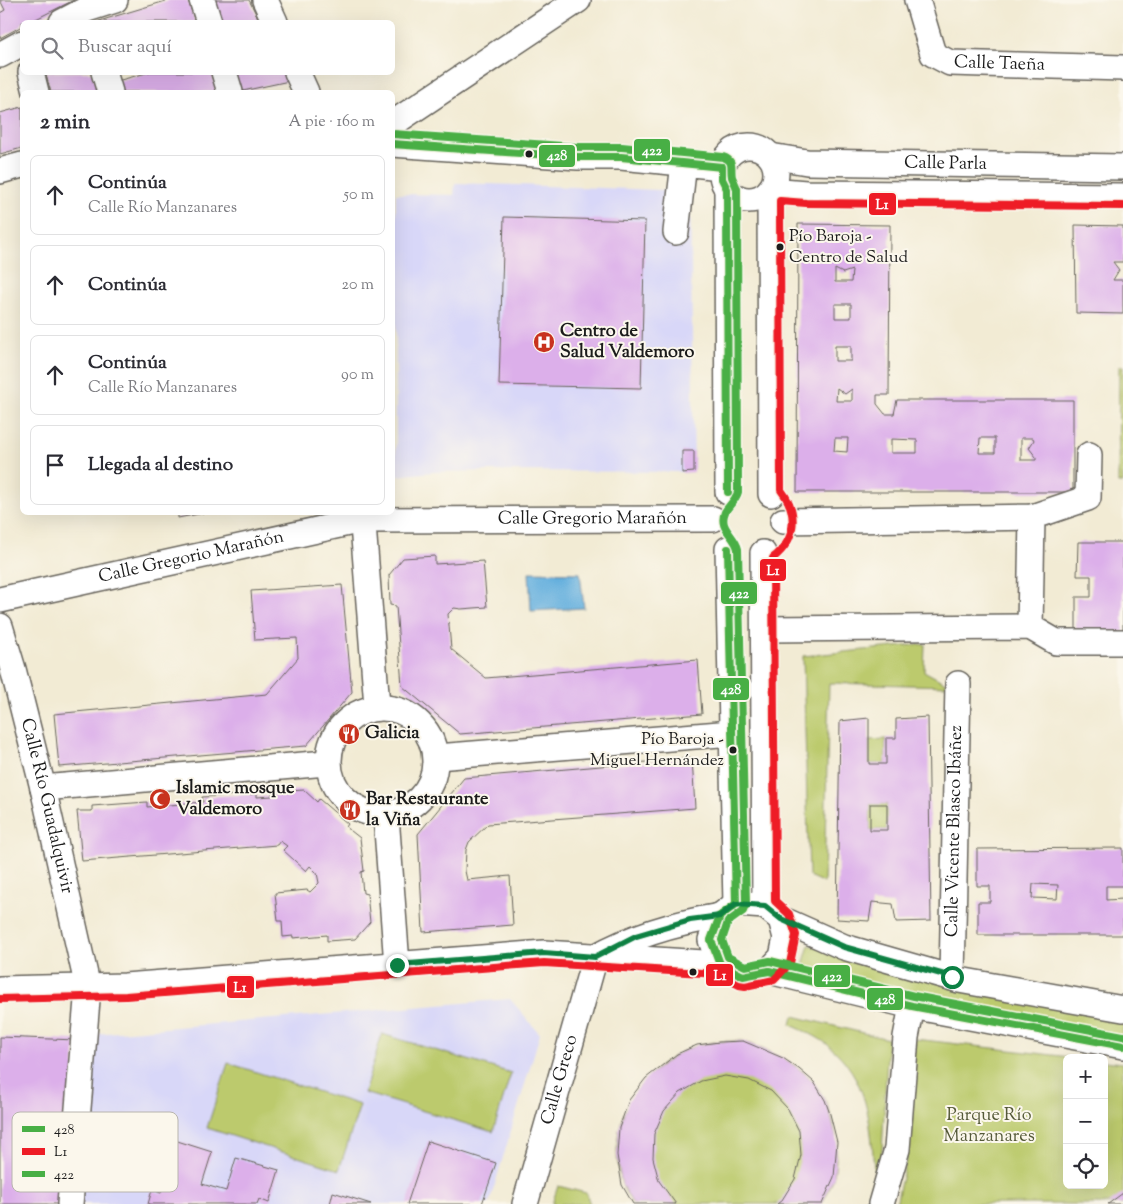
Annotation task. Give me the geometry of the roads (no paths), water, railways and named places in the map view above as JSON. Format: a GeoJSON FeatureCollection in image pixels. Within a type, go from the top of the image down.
{"type":"FeatureCollection","features":[{"type":"Feature","properties":{"kind":"street"},"geometry":{"type":"LineString","coordinates":[[71,20],[89,16],[115,0]]}},
{"type":"Feature","properties":{"kind":"street"},"geometry":{"type":"LineString","coordinates":[[202,0],[208,20]]}},
{"type":"Feature","properties":{"kind":"street"},"geometry":{"type":"LineString","coordinates":[[265,0],[274,20]]}},
{"type":"Feature","properties":{"kind":"street"},"geometry":{"type":"LineString","coordinates":[[395,122],[547,8],[578,0]]}},
{"type":"Feature","properties":{"kind":"street","name":"Calle Taeña"},"geometry":{"type":"LineString","coordinates":[[917,0],[933,54],[950,63],[1123,68]]}},
{"type":"Feature","properties":{"kind":"street"},"geometry":{"type":"LineString","coordinates":[[0,55],[20,44]]}},
{"type":"Feature","properties":{"kind":"street"},"geometry":{"type":"LineString","coordinates":[[32,75],[36,90]]}},
{"type":"Feature","properties":{"kind":"street"},"geometry":{"type":"LineString","coordinates":[[106,75],[109,90]]}},
{"type":"Feature","properties":{"kind":"street"},"geometry":{"type":"LineString","coordinates":[[225,75],[229,90]]}},
{"type":"Feature","properties":{"kind":"street"},"geometry":{"type":"LineString","coordinates":[[298,75],[305,90]]}},
{"type":"Feature","properties":{"kind":"street"},"geometry":{"type":"LineString","coordinates":[[395,144],[578,157],[621,157],[684,163],[725,178],[736,197],[748,200],[760,198],[770,190]]}},
{"type":"Feature","properties":{"kind":"street"},"geometry":{"type":"LineString","coordinates":[[728,492],[725,178],[728,156],[737,149],[749,146],[761,149],[770,156],[775,167],[775,179],[770,190],[771,494]]}},
{"type":"Feature","properties":{"kind":"street","name":"Calle Parla"},"geometry":{"type":"LineString","coordinates":[[770,156],[807,162],[1123,166]]}},
{"type":"Feature","properties":{"kind":"street"},"geometry":{"type":"LineString","coordinates":[[676,232],[684,163]]}},
{"type":"Feature","properties":{"kind":"street"},"geometry":{"type":"LineString","coordinates":[[0,171],[20,166]]}},
{"type":"Feature","properties":{"kind":"street","name":"Calle Parla"},"geometry":{"type":"LineString","coordinates":[[770,190],[806,193],[1123,196]]}},
{"type":"Feature","properties":{"kind":"street"},"geometry":{"type":"LineString","coordinates":[[783,521],[1032,517],[1088,498],[1089,455]]}},
{"type":"Feature","properties":{"kind":"street"},"geometry":{"type":"LineString","coordinates":[[739,487],[762,488],[771,494],[780,506],[783,521],[782,531],[778,540],[763,552],[745,556],[728,549],[720,541],[714,530],[715,508],[721,499],[728,492],[739,487]]}},
{"type":"Feature","properties":{"kind":"street"},"geometry":{"type":"LineString","coordinates":[[362,516],[377,706]]}},
{"type":"Feature","properties":{"kind":"street","name":"Calle Gregorio Marañón"},"geometry":{"type":"LineString","coordinates":[[0,600],[362,516],[713,519]]}},
{"type":"Feature","properties":{"kind":"street"},"geometry":{"type":"LineString","coordinates":[[1030,627],[1032,517]]}},
{"type":"Feature","properties":{"kind":"street"},"geometry":{"type":"LineString","coordinates":[[720,964],[711,940],[728,910],[732,733],[728,549]]}},
{"type":"Feature","properties":{"kind":"street"},"geometry":{"type":"LineString","coordinates":[[763,552],[773,912],[786,938],[782,957],[769,971]]}},
{"type":"Feature","properties":{"kind":"street","name":"Calle Río Guadalquivir"},"geometry":{"type":"LineString","coordinates":[[0,626],[13,669],[43,788],[88,988],[78,1112]]}},
{"type":"Feature","properties":{"kind":"street"},"geometry":{"type":"LineString","coordinates":[[764,629],[1030,627],[1056,642],[1123,642]]}},
{"type":"Feature","properties":{"kind":"street","name":"Calle Vicente Blasco Ibáñez"},"geometry":{"type":"LineString","coordinates":[[952,977],[958,684]]}},
{"type":"Feature","properties":{"kind":"street"},"geometry":{"type":"LineString","coordinates":[[377,706],[403,710],[433,740],[437,757],[432,783],[402,812],[386,816],[360,812],[330,782],[326,763],[331,740],[361,710],[377,706]]}},
{"type":"Feature","properties":{"kind":"street"},"geometry":{"type":"LineString","coordinates":[[437,757],[732,733]]}},
{"type":"Feature","properties":{"kind":"street"},"geometry":{"type":"LineString","coordinates":[[43,788],[326,763]]}},
{"type":"Feature","properties":{"kind":"street"},"geometry":{"type":"LineString","coordinates":[[386,816],[397,965]]}},
{"type":"Feature","properties":{"kind":"street"},"geometry":{"type":"LineString","coordinates":[[595,957],[636,936],[728,910],[773,912],[844,947],[959,980],[1123,1009]]}},
{"type":"Feature","properties":{"kind":"street"},"geometry":{"type":"LineString","coordinates":[[0,989],[88,988],[544,953],[720,964],[743,976],[769,971],[912,1006],[1123,1046]]}},
{"type":"Feature","properties":{"kind":"street","name":"Calle Greco"},"geometry":{"type":"LineString","coordinates":[[525,1204],[595,957]]}},
{"type":"Feature","properties":{"kind":"street"},"geometry":{"type":"LineString","coordinates":[[881,1204],[897,1149],[906,1037],[912,1006]]}},
{"type":"Feature","properties":{"kind":"water"},"geometry":{"type":"Polygon","coordinates":[[[529,572],[580,573],[584,608],[531,611],[529,572]]]}},
{"type":"Feature","properties":{"kind":"place","name":"Pío Baroja - Centro de Salud"},"geometry":{"type":"Point","coordinates":[780,247]}},
{"type":"Feature","properties":{"kind":"place","name":"Centro de Salud Valdemoro"},"geometry":{"type":"Point","coordinates":[544,342]}},
{"type":"Feature","properties":{"kind":"place","name":"Galicia"},"geometry":{"type":"Point","coordinates":[349,734]}},
{"type":"Feature","properties":{"kind":"place","name":"Pío Baroja - Miguel Hernández"},"geometry":{"type":"Point","coordinates":[733,750]}},
{"type":"Feature","properties":{"kind":"place","name":"Islamic mosque Valdemoro"},"geometry":{"type":"Point","coordinates":[160,799]}},
{"type":"Feature","properties":{"kind":"place","name":"Bar Restaurante la Viña"},"geometry":{"type":"Point","coordinates":[350,810]}},
{"type":"Feature","properties":{"kind":"park label","name":"Parque Río Manzanares"},"geometry":{"type":"Point","coordinates":[989,1126]}}]}
